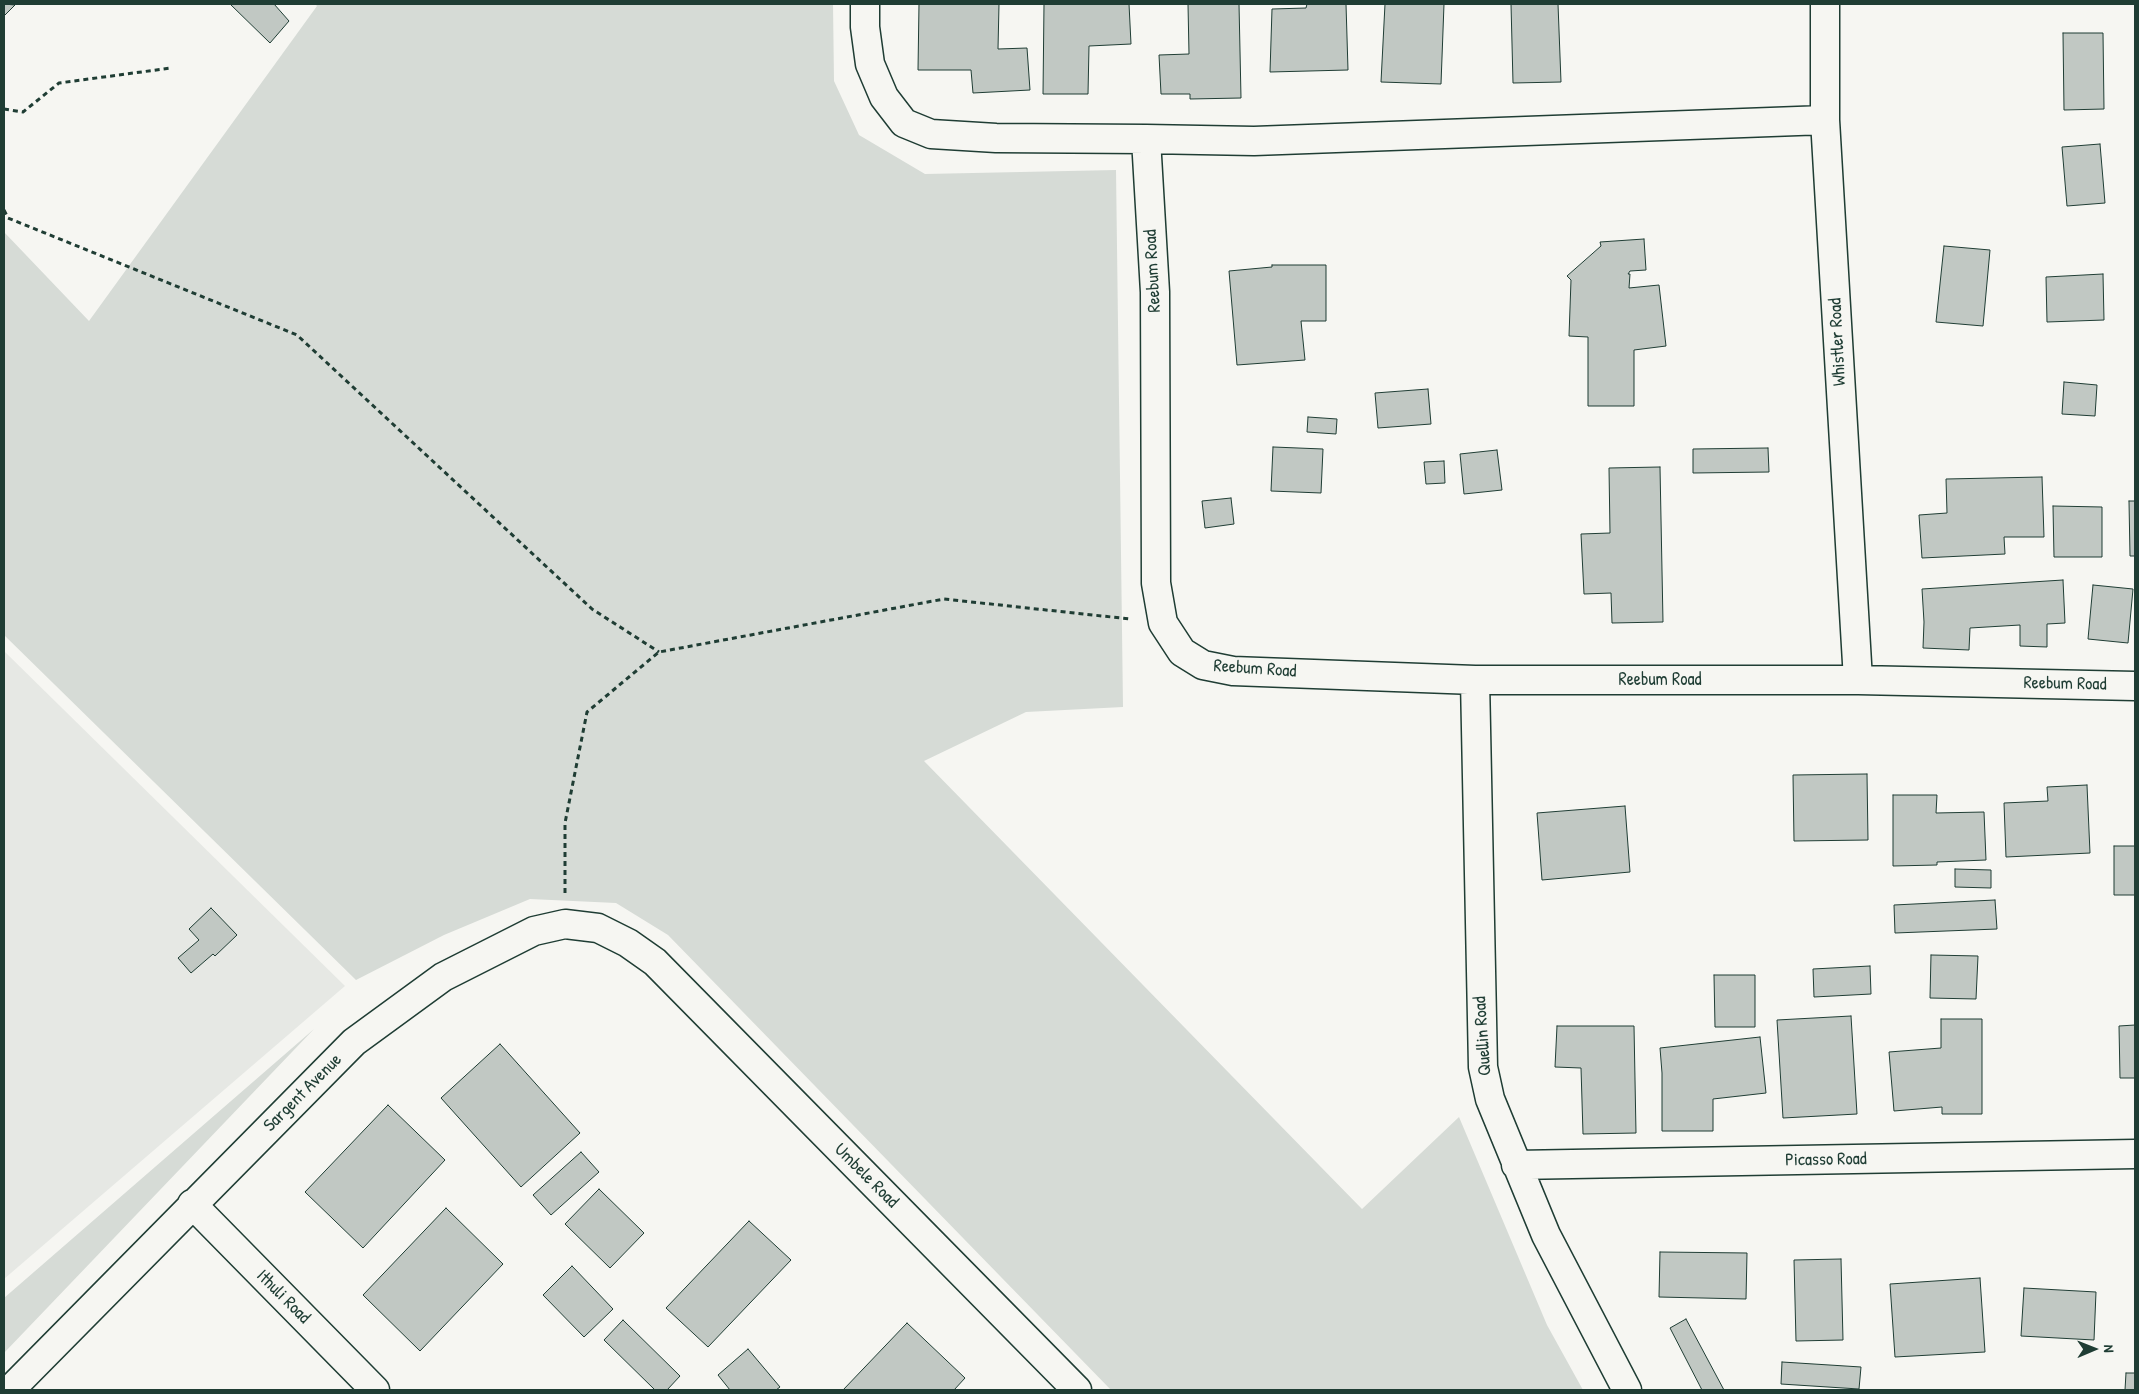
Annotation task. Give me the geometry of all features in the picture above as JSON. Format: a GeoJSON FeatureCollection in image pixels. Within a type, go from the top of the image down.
{"type":"FeatureCollection","features":[{"type":"Feature","properties":{"kind":"street"},"geometry":{"type":"LineString","coordinates":[[865,4],[865,27],[870,64],[884,97],[904,123],[931,134],[996,138],[1254,141],[1825,120]]}},
{"type":"Feature","properties":{"kind":"street","name":"Whistler Road"},"geometry":{"type":"LineString","coordinates":[[1825,4],[1825,120],[1858,680]]}},
{"type":"Feature","properties":{"kind":"street","name":"Reebum Road"},"geometry":{"type":"LineString","coordinates":[[1146,139],[1155,292],[1156,583],[1163,623],[1182,652],[1203,665],[1225,669],[1475,680],[1858,680],[2135,686]]}},
{"type":"Feature","properties":{"kind":"street","name":"Quellin Road"},"geometry":{"type":"LineString","coordinates":[[1475,680],[1483,1067],[1490,1099],[1546,1234],[1627,1390]]}},
{"type":"Feature","properties":{"kind":"street","name":"Sargent Avenue"},"geometry":{"type":"LineString","coordinates":[[10,1390],[354,1042],[443,977],[534,931],[565,924],[598,928],[628,943],[655,962]]}},
{"type":"Feature","properties":{"kind":"street","name":"Umbele Road"},"geometry":{"type":"LineString","coordinates":[[655,962],[1077,1390]]}},
{"type":"Feature","properties":{"kind":"street","name":"Picasso Road"},"geometry":{"type":"LineString","coordinates":[[1516,1165],[2135,1154]]}},
{"type":"Feature","properties":{"kind":"street","name":"Ithuli Road"},"geometry":{"type":"LineString","coordinates":[[192,1204],[375,1390]]}},
{"type":"Feature","properties":{"kind":"path"},"geometry":{"type":"LineString","coordinates":[[4,109],[23,112],[59,83],[171,68]]}},
{"type":"Feature","properties":{"kind":"path"},"geometry":{"type":"LineString","coordinates":[[4,210],[8,218],[297,335],[592,609],[659,652]]}},
{"type":"Feature","properties":{"kind":"path"},"geometry":{"type":"LineString","coordinates":[[565,924],[565,823],[587,712],[659,652],[944,599],[1163,623]]}},
{"type":"Feature","properties":{"kind":"shaded area"},"geometry":{"type":"Polygon","coordinates":[[[315,4],[833,4],[834,81],[859,135],[925,174],[1116,170],[1123,707],[1026,712],[924,761],[1362,1209],[1459,1117],[1547,1325],[1583,1390],[1111,1390],[668,935],[616,903],[530,899],[444,935],[356,980],[4,635],[4,232],[89,321],[317,6],[315,4]]]}},
{"type":"Feature","properties":{"kind":"shaded area"},"geometry":{"type":"Polygon","coordinates":[[[4,651],[345,986],[4,1279],[4,651]]]}},
{"type":"Feature","properties":{"kind":"shaded area"},"geometry":{"type":"Polygon","coordinates":[[[314,1029],[4,1353],[4,1298],[314,1029]]]}},
{"type":"Feature","properties":{"kind":"building"},"geometry":{"type":"Polygon","coordinates":[[[4,4],[15,5],[4,16],[4,4]]]}},
{"type":"Feature","properties":{"kind":"building"},"geometry":{"type":"Polygon","coordinates":[[[230,4],[274,4],[289,21],[270,43],[230,4]]]}},
{"type":"Feature","properties":{"kind":"building"},"geometry":{"type":"Polygon","coordinates":[[[919,4],[999,4],[998,49],[1027,48],[1030,90],[973,93],[971,70],[918,70],[919,4]]]}},
{"type":"Feature","properties":{"kind":"building"},"geometry":{"type":"Polygon","coordinates":[[[1044,4],[1129,4],[1131,44],[1089,46],[1088,94],[1043,94],[1044,4]]]}},
{"type":"Feature","properties":{"kind":"building"},"geometry":{"type":"Polygon","coordinates":[[[1188,4],[1239,4],[1241,98],[1190,99],[1190,94],[1161,94],[1159,55],[1189,54],[1188,4]]]}},
{"type":"Feature","properties":{"kind":"building"},"geometry":{"type":"Polygon","coordinates":[[[1307,4],[1346,4],[1348,70],[1270,72],[1272,9],[1306,8],[1307,4]]]}},
{"type":"Feature","properties":{"kind":"building"},"geometry":{"type":"Polygon","coordinates":[[[1385,4],[1444,4],[1441,84],[1381,82],[1385,4]]]}},
{"type":"Feature","properties":{"kind":"building"},"geometry":{"type":"Polygon","coordinates":[[[1511,4],[1558,4],[1561,82],[1513,83],[1511,4]]]}},
{"type":"Feature","properties":{"kind":"building"},"geometry":{"type":"Polygon","coordinates":[[[2063,33],[2103,33],[2104,109],[2064,110],[2063,33]]]}},
{"type":"Feature","properties":{"kind":"building"},"geometry":{"type":"Polygon","coordinates":[[[2100,144],[2105,203],[2067,206],[2062,147],[2100,144]]]}},
{"type":"Feature","properties":{"kind":"building"},"geometry":{"type":"Polygon","coordinates":[[[1644,239],[1646,270],[1630,271],[1628,274],[1630,274],[1629,288],[1659,285],[1666,346],[1634,350],[1634,406],[1588,406],[1588,337],[1569,336],[1571,280],[1567,276],[1601,246],[1600,242],[1644,239]]]}},
{"type":"Feature","properties":{"kind":"building"},"geometry":{"type":"Polygon","coordinates":[[[1944,246],[1990,250],[1983,326],[1936,322],[1944,246]]]}},
{"type":"Feature","properties":{"kind":"building"},"geometry":{"type":"Polygon","coordinates":[[[1272,265],[1326,265],[1326,321],[1301,321],[1305,360],[1237,365],[1229,271],[1272,267],[1272,265]]]}},
{"type":"Feature","properties":{"kind":"building"},"geometry":{"type":"Polygon","coordinates":[[[2103,274],[2104,320],[2047,322],[2046,277],[2103,274]]]}},
{"type":"Feature","properties":{"kind":"building"},"geometry":{"type":"Polygon","coordinates":[[[2064,382],[2097,385],[2095,416],[2062,414],[2064,382]]]}},
{"type":"Feature","properties":{"kind":"building"},"geometry":{"type":"Polygon","coordinates":[[[1428,389],[1431,424],[1378,428],[1375,393],[1428,389]]]}},
{"type":"Feature","properties":{"kind":"building"},"geometry":{"type":"Polygon","coordinates":[[[1308,417],[1337,419],[1336,434],[1307,432],[1308,417]]]}},
{"type":"Feature","properties":{"kind":"building"},"geometry":{"type":"Polygon","coordinates":[[[1273,447],[1323,449],[1321,493],[1271,491],[1273,447]]]}},
{"type":"Feature","properties":{"kind":"building"},"geometry":{"type":"Polygon","coordinates":[[[1768,448],[1769,472],[1693,473],[1693,449],[1768,448]]]}},
{"type":"Feature","properties":{"kind":"building"},"geometry":{"type":"Polygon","coordinates":[[[1497,450],[1502,490],[1464,494],[1460,454],[1497,450]]]}},
{"type":"Feature","properties":{"kind":"building"},"geometry":{"type":"Polygon","coordinates":[[[1444,461],[1445,483],[1426,484],[1424,462],[1444,461]]]}},
{"type":"Feature","properties":{"kind":"building"},"geometry":{"type":"Polygon","coordinates":[[[1660,467],[1663,622],[1612,623],[1611,593],[1584,594],[1581,534],[1610,533],[1609,468],[1660,467]]]}},
{"type":"Feature","properties":{"kind":"building"},"geometry":{"type":"Polygon","coordinates":[[[2042,477],[2044,537],[2004,537],[2005,554],[1922,558],[1919,515],[1947,513],[1946,479],[2042,477]]]}},
{"type":"Feature","properties":{"kind":"building"},"geometry":{"type":"Polygon","coordinates":[[[1231,498],[1234,524],[1205,528],[1202,501],[1231,498]]]}},
{"type":"Feature","properties":{"kind":"building"},"geometry":{"type":"Polygon","coordinates":[[[2129,501],[2135,501],[2135,556],[2130,556],[2129,501]]]}},
{"type":"Feature","properties":{"kind":"building"},"geometry":{"type":"Polygon","coordinates":[[[2053,506],[2102,507],[2102,557],[2054,557],[2053,506]]]}},
{"type":"Feature","properties":{"kind":"building"},"geometry":{"type":"Polygon","coordinates":[[[2063,580],[2065,623],[2047,624],[2047,647],[2020,646],[2020,625],[1970,628],[1969,650],[1923,648],[1922,589],[2063,580]]]}},
{"type":"Feature","properties":{"kind":"building"},"geometry":{"type":"Polygon","coordinates":[[[2093,585],[2133,589],[2128,643],[2088,639],[2093,585]]]}},
{"type":"Feature","properties":{"kind":"building"},"geometry":{"type":"Polygon","coordinates":[[[1867,774],[1868,840],[1794,841],[1793,775],[1867,774]]]}},
{"type":"Feature","properties":{"kind":"building"},"geometry":{"type":"Polygon","coordinates":[[[2087,785],[2090,853],[2006,857],[2004,803],[2048,801],[2047,787],[2087,785]]]}},
{"type":"Feature","properties":{"kind":"building"},"geometry":{"type":"Polygon","coordinates":[[[1893,795],[1937,795],[1936,813],[1984,812],[1986,860],[1937,862],[1937,865],[1893,866],[1893,795]]]}},
{"type":"Feature","properties":{"kind":"building"},"geometry":{"type":"Polygon","coordinates":[[[1625,806],[1630,872],[1542,880],[1537,813],[1625,806]]]}},
{"type":"Feature","properties":{"kind":"building"},"geometry":{"type":"Polygon","coordinates":[[[2114,846],[2135,846],[2135,895],[2114,895],[2114,846]]]}},
{"type":"Feature","properties":{"kind":"building"},"geometry":{"type":"Polygon","coordinates":[[[1955,869],[1991,870],[1991,888],[1955,887],[1955,869]]]}},
{"type":"Feature","properties":{"kind":"building"},"geometry":{"type":"Polygon","coordinates":[[[1995,900],[1997,929],[1895,933],[1894,905],[1995,900]]]}},
{"type":"Feature","properties":{"kind":"building"},"geometry":{"type":"Polygon","coordinates":[[[211,908],[237,935],[215,956],[213,954],[191,973],[178,958],[199,940],[189,929],[211,908]]]}},
{"type":"Feature","properties":{"kind":"building"},"geometry":{"type":"Polygon","coordinates":[[[1931,955],[1978,956],[1976,999],[1930,998],[1931,955]]]}},
{"type":"Feature","properties":{"kind":"building"},"geometry":{"type":"Polygon","coordinates":[[[1870,966],[1871,994],[1814,997],[1813,969],[1870,966]]]}},
{"type":"Feature","properties":{"kind":"building"},"geometry":{"type":"Polygon","coordinates":[[[1714,975],[1755,975],[1755,1027],[1715,1027],[1714,975]]]}},
{"type":"Feature","properties":{"kind":"building"},"geometry":{"type":"Polygon","coordinates":[[[1851,1016],[1857,1114],[1783,1118],[1777,1020],[1851,1016]]]}},
{"type":"Feature","properties":{"kind":"building"},"geometry":{"type":"Polygon","coordinates":[[[1941,1019],[1982,1019],[1982,1114],[1942,1114],[1942,1107],[1894,1111],[1889,1052],[1941,1048],[1941,1019]]]}},
{"type":"Feature","properties":{"kind":"building"},"geometry":{"type":"Polygon","coordinates":[[[2135,1025],[2135,1078],[2120,1078],[2119,1026],[2135,1025]]]}},
{"type":"Feature","properties":{"kind":"building"},"geometry":{"type":"Polygon","coordinates":[[[1557,1026],[1634,1026],[1636,1133],[1583,1134],[1581,1068],[1555,1067],[1557,1026]]]}},
{"type":"Feature","properties":{"kind":"building"},"geometry":{"type":"Polygon","coordinates":[[[1760,1037],[1766,1093],[1713,1099],[1713,1131],[1662,1131],[1660,1048],[1760,1037]]]}},
{"type":"Feature","properties":{"kind":"building"},"geometry":{"type":"Polygon","coordinates":[[[500,1044],[580,1133],[521,1187],[441,1098],[500,1044]]]}},
{"type":"Feature","properties":{"kind":"building"},"geometry":{"type":"Polygon","coordinates":[[[388,1105],[445,1160],[363,1248],[305,1192],[388,1105]]]}},
{"type":"Feature","properties":{"kind":"building"},"geometry":{"type":"Polygon","coordinates":[[[581,1152],[599,1172],[551,1215],[533,1195],[581,1152]]]}},
{"type":"Feature","properties":{"kind":"building"},"geometry":{"type":"Polygon","coordinates":[[[599,1189],[644,1233],[610,1268],[565,1224],[599,1189]]]}},
{"type":"Feature","properties":{"kind":"building"},"geometry":{"type":"Polygon","coordinates":[[[446,1208],[503,1264],[420,1351],[363,1295],[446,1208]]]}},
{"type":"Feature","properties":{"kind":"building"},"geometry":{"type":"Polygon","coordinates":[[[749,1221],[791,1260],[708,1347],[666,1308],[749,1221]]]}},
{"type":"Feature","properties":{"kind":"building"},"geometry":{"type":"Polygon","coordinates":[[[1660,1252],[1747,1253],[1746,1299],[1659,1297],[1660,1252]]]}},
{"type":"Feature","properties":{"kind":"building"},"geometry":{"type":"Polygon","coordinates":[[[1841,1259],[1843,1340],[1796,1341],[1794,1260],[1841,1259]]]}},
{"type":"Feature","properties":{"kind":"building"},"geometry":{"type":"Polygon","coordinates":[[[572,1266],[613,1309],[584,1337],[543,1295],[572,1266]]]}},
{"type":"Feature","properties":{"kind":"building"},"geometry":{"type":"Polygon","coordinates":[[[1980,1278],[1985,1352],[1895,1357],[1890,1284],[1980,1278]]]}},
{"type":"Feature","properties":{"kind":"building"},"geometry":{"type":"Polygon","coordinates":[[[2024,1288],[2096,1292],[2094,1340],[2021,1336],[2024,1288]]]}},
{"type":"Feature","properties":{"kind":"building"},"geometry":{"type":"Polygon","coordinates":[[[1686,1319],[1724,1390],[1702,1390],[1670,1328],[1686,1319]]]}},
{"type":"Feature","properties":{"kind":"building"},"geometry":{"type":"Polygon","coordinates":[[[623,1320],[680,1376],[667,1390],[655,1390],[604,1340],[623,1320]]]}},
{"type":"Feature","properties":{"kind":"building"},"geometry":{"type":"Polygon","coordinates":[[[907,1323],[965,1378],[954,1390],[843,1390],[907,1323]]]}},
{"type":"Feature","properties":{"kind":"building"},"geometry":{"type":"Polygon","coordinates":[[[748,1349],[780,1387],[776,1390],[730,1390],[718,1375],[748,1349]]]}},
{"type":"Feature","properties":{"kind":"building"},"geometry":{"type":"Polygon","coordinates":[[[1782,1362],[1861,1367],[1859,1389],[1781,1384],[1782,1362]]]}},
{"type":"Feature","properties":{"kind":"building"},"geometry":{"type":"Polygon","coordinates":[[[2126,1373],[2135,1373],[2135,1390],[2125,1390],[2126,1373]]]}}]}
